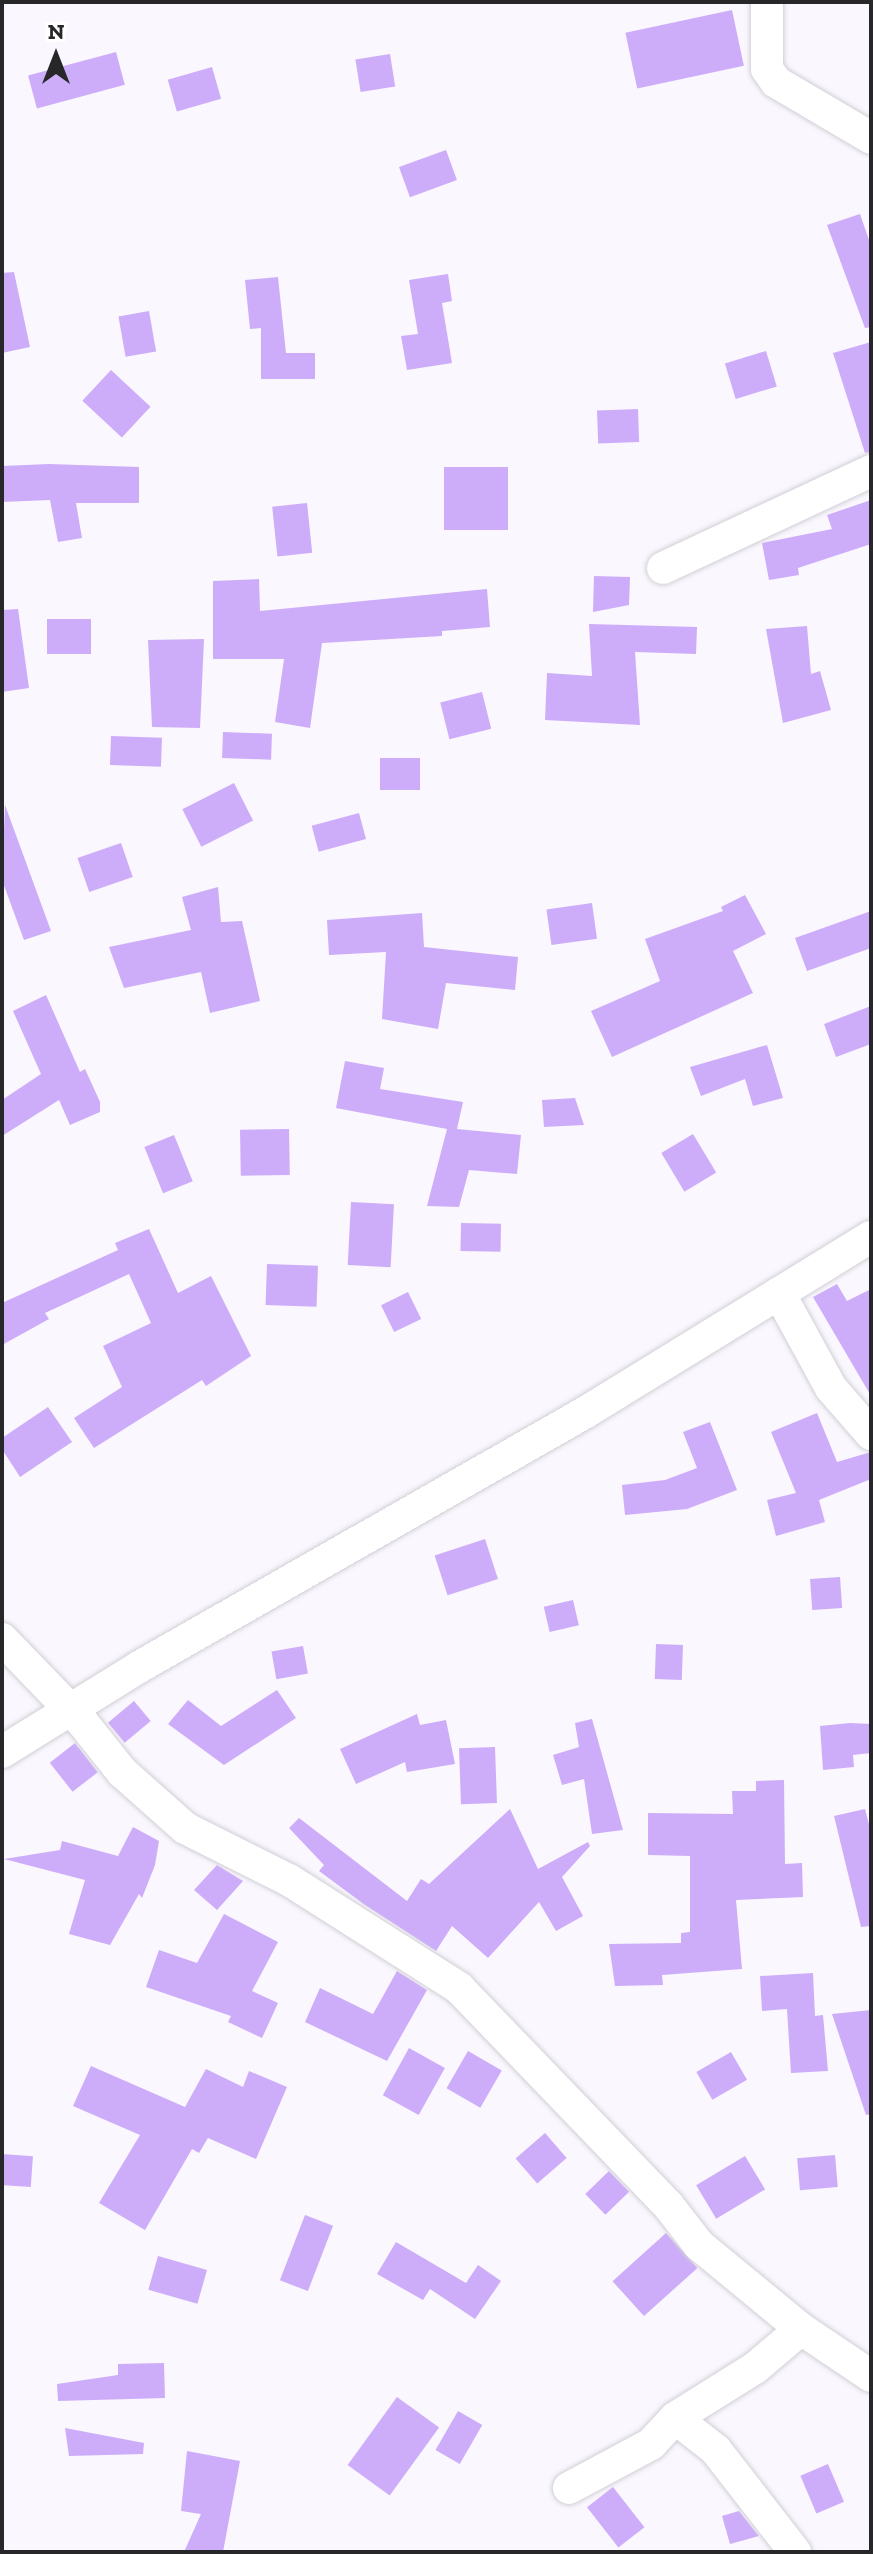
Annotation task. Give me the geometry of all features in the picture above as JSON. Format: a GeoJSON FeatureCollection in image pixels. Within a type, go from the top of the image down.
{"type":"FeatureCollection","features":[{"type":"Feature","properties":{"kind":"street"},"geometry":{"type":"LineString","coordinates":[[767,2],[767,69],[776,82],[871,138]]}},
{"type":"Feature","properties":{"kind":"street"},"geometry":{"type":"LineString","coordinates":[[663,568],[871,471]]}},
{"type":"Feature","properties":{"kind":"street"},"geometry":{"type":"LineString","coordinates":[[2,1752],[66,1710],[586,1412],[871,1237]]}},
{"type":"Feature","properties":{"kind":"street"},"geometry":{"type":"LineString","coordinates":[[779,1293],[831,1388],[871,1434]]}},
{"type":"Feature","properties":{"kind":"street"},"geometry":{"type":"LineString","coordinates":[[2,1639],[66,1710],[83,1723],[122,1772],[185,1828],[289,1880],[459,1988],[668,2205],[699,2245],[801,2329],[871,2376]]}},
{"type":"Feature","properties":{"kind":"street"},"geometry":{"type":"LineString","coordinates":[[569,2488],[651,2444],[675,2418],[755,2368],[801,2329]]}},
{"type":"Feature","properties":{"kind":"street"},"geometry":{"type":"LineString","coordinates":[[675,2418],[716,2450],[795,2552]]}},
{"type":"Feature","properties":{"kind":"building"},"geometry":{"type":"Polygon","coordinates":[[[732,10],[744,66],[637,88],[625,33],[732,10]]]}},
{"type":"Feature","properties":{"kind":"building"},"geometry":{"type":"Polygon","coordinates":[[[116,52],[125,85],[37,108],[28,76],[116,52]]]}},
{"type":"Feature","properties":{"kind":"building"},"geometry":{"type":"Polygon","coordinates":[[[390,54],[395,87],[361,92],[355,59],[390,54]]]}},
{"type":"Feature","properties":{"kind":"building"},"geometry":{"type":"Polygon","coordinates":[[[212,67],[221,99],[177,111],[168,80],[212,67]]]}},
{"type":"Feature","properties":{"kind":"building"},"geometry":{"type":"Polygon","coordinates":[[[446,150],[457,180],[410,197],[399,167],[446,150]]]}},
{"type":"Feature","properties":{"kind":"building"},"geometry":{"type":"Polygon","coordinates":[[[860,214],[871,246],[871,327],[865,328],[827,225],[860,214]]]}},
{"type":"Feature","properties":{"kind":"building"},"geometry":{"type":"Polygon","coordinates":[[[14,272],[30,347],[2,353],[2,273],[14,272]]]}},
{"type":"Feature","properties":{"kind":"building"},"geometry":{"type":"Polygon","coordinates":[[[448,274],[452,301],[442,303],[452,363],[407,370],[401,336],[418,334],[409,280],[448,274]]]}},
{"type":"Feature","properties":{"kind":"building"},"geometry":{"type":"Polygon","coordinates":[[[278,277],[286,353],[315,353],[315,379],[261,379],[261,328],[250,329],[245,280],[278,277]]]}},
{"type":"Feature","properties":{"kind":"building"},"geometry":{"type":"Polygon","coordinates":[[[149,311],[156,351],[126,357],[118,316],[149,311]]]}},
{"type":"Feature","properties":{"kind":"building"},"geometry":{"type":"Polygon","coordinates":[[[871,342],[871,452],[865,453],[833,353],[871,342]]]}},
{"type":"Feature","properties":{"kind":"building"},"geometry":{"type":"Polygon","coordinates":[[[766,351],[777,386],[736,399],[725,364],[766,351]]]}},
{"type":"Feature","properties":{"kind":"building"},"geometry":{"type":"Polygon","coordinates":[[[111,370],[150,407],[122,438],[82,401],[111,370]]]}},
{"type":"Feature","properties":{"kind":"building"},"geometry":{"type":"Polygon","coordinates":[[[638,409],[639,442],[598,443],[597,410],[638,409]]]}},
{"type":"Feature","properties":{"kind":"building"},"geometry":{"type":"Polygon","coordinates":[[[2,466],[139,467],[139,503],[76,503],[82,538],[58,542],[50,500],[2,502],[2,466]]]}},
{"type":"Feature","properties":{"kind":"building"},"geometry":{"type":"Polygon","coordinates":[[[444,467],[508,467],[508,530],[444,530],[444,467]]]}},
{"type":"Feature","properties":{"kind":"building"},"geometry":{"type":"Polygon","coordinates":[[[871,500],[871,544],[798,568],[799,575],[769,580],[762,543],[832,529],[827,515],[871,500]]]}},
{"type":"Feature","properties":{"kind":"building"},"geometry":{"type":"Polygon","coordinates":[[[307,503],[312,553],[277,556],[272,507],[307,503]]]}},
{"type":"Feature","properties":{"kind":"building"},"geometry":{"type":"Polygon","coordinates":[[[594,576],[630,577],[629,605],[593,612],[594,576]]]}},
{"type":"Feature","properties":{"kind":"building"},"geometry":{"type":"Polygon","coordinates":[[[259,579],[260,611],[487,589],[490,627],[442,631],[442,636],[322,643],[310,728],[275,722],[284,659],[213,659],[213,581],[259,579]]]}},
{"type":"Feature","properties":{"kind":"building"},"geometry":{"type":"Polygon","coordinates":[[[18,609],[29,688],[2,692],[2,610],[18,609]]]}},
{"type":"Feature","properties":{"kind":"building"},"geometry":{"type":"Polygon","coordinates":[[[47,619],[91,619],[91,654],[47,654],[47,619]]]}},
{"type":"Feature","properties":{"kind":"building"},"geometry":{"type":"Polygon","coordinates":[[[589,624],[697,627],[696,654],[635,652],[640,725],[545,720],[547,673],[592,676],[589,624]]]}},
{"type":"Feature","properties":{"kind":"building"},"geometry":{"type":"Polygon","coordinates":[[[807,626],[811,674],[820,671],[831,710],[783,723],[766,629],[807,626]]]}},
{"type":"Feature","properties":{"kind":"building"},"geometry":{"type":"Polygon","coordinates":[[[204,639],[200,728],[152,727],[148,640],[204,639]]]}},
{"type":"Feature","properties":{"kind":"building"},"geometry":{"type":"Polygon","coordinates":[[[482,692],[491,729],[449,739],[440,702],[482,692]]]}},
{"type":"Feature","properties":{"kind":"building"},"geometry":{"type":"Polygon","coordinates":[[[223,732],[272,734],[271,760],[222,758],[223,732]]]}},
{"type":"Feature","properties":{"kind":"building"},"geometry":{"type":"Polygon","coordinates":[[[111,736],[162,738],[161,767],[110,765],[111,736]]]}},
{"type":"Feature","properties":{"kind":"building"},"geometry":{"type":"Polygon","coordinates":[[[380,758],[420,758],[420,790],[380,790],[380,758]]]}},
{"type":"Feature","properties":{"kind":"building"},"geometry":{"type":"Polygon","coordinates":[[[234,783],[253,820],[201,847],[182,809],[234,783]]]}},
{"type":"Feature","properties":{"kind":"building"},"geometry":{"type":"Polygon","coordinates":[[[5,805],[51,931],[24,940],[2,880],[5,805]]]}},
{"type":"Feature","properties":{"kind":"building"},"geometry":{"type":"Polygon","coordinates":[[[359,813],[366,839],[319,852],[312,826],[359,813]]]}},
{"type":"Feature","properties":{"kind":"building"},"geometry":{"type":"Polygon","coordinates":[[[121,843],[133,877],[89,892],[78,858],[121,843]]]}},
{"type":"Feature","properties":{"kind":"building"},"geometry":{"type":"Polygon","coordinates":[[[218,887],[221,922],[242,921],[260,1001],[210,1013],[201,972],[124,988],[109,947],[191,930],[182,897],[218,887]]]}},
{"type":"Feature","properties":{"kind":"building"},"geometry":{"type":"Polygon","coordinates":[[[745,895],[766,934],[733,951],[753,993],[612,1057],[591,1011],[660,981],[645,939],[723,911],[721,907],[745,895]]]}},
{"type":"Feature","properties":{"kind":"building"},"geometry":{"type":"Polygon","coordinates":[[[592,903],[597,939],[551,945],[546,909],[592,903]]]}},
{"type":"Feature","properties":{"kind":"building"},"geometry":{"type":"Polygon","coordinates":[[[871,911],[871,948],[807,971],[795,938],[871,911]]]}},
{"type":"Feature","properties":{"kind":"building"},"geometry":{"type":"Polygon","coordinates":[[[422,913],[424,947],[518,957],[515,990],[446,983],[438,1029],[382,1019],[386,952],[329,955],[327,920],[422,913]]]}},
{"type":"Feature","properties":{"kind":"building"},"geometry":{"type":"Polygon","coordinates":[[[46,995],[80,1072],[85,1069],[100,1102],[100,1112],[70,1125],[59,1100],[2,1136],[2,1100],[41,1074],[13,1011],[46,995]]]}},
{"type":"Feature","properties":{"kind":"building"},"geometry":{"type":"Polygon","coordinates":[[[871,1006],[871,1044],[836,1057],[824,1024],[871,1006]]]}},
{"type":"Feature","properties":{"kind":"building"},"geometry":{"type":"Polygon","coordinates":[[[767,1045],[783,1098],[753,1106],[745,1079],[701,1096],[690,1067],[767,1045]]]}},
{"type":"Feature","properties":{"kind":"building"},"geometry":{"type":"Polygon","coordinates":[[[345,1061],[384,1068],[380,1089],[463,1102],[457,1129],[521,1135],[517,1174],[469,1170],[459,1207],[427,1206],[447,1129],[336,1108],[345,1061]]]}},
{"type":"Feature","properties":{"kind":"building"},"geometry":{"type":"Polygon","coordinates":[[[575,1098],[584,1125],[544,1127],[542,1100],[575,1098]]]}},
{"type":"Feature","properties":{"kind":"building"},"geometry":{"type":"Polygon","coordinates":[[[289,1129],[290,1175],[241,1176],[240,1130],[289,1129]]]}},
{"type":"Feature","properties":{"kind":"building"},"geometry":{"type":"Polygon","coordinates":[[[693,1134],[716,1173],[684,1192],[661,1153],[693,1134]]]}},
{"type":"Feature","properties":{"kind":"building"},"geometry":{"type":"Polygon","coordinates":[[[174,1135],[193,1181],[163,1193],[144,1147],[174,1135]]]}},
{"type":"Feature","properties":{"kind":"building"},"geometry":{"type":"Polygon","coordinates":[[[351,1202],[394,1204],[391,1267],[348,1265],[351,1202]]]}},
{"type":"Feature","properties":{"kind":"building"},"geometry":{"type":"Polygon","coordinates":[[[461,1223],[501,1224],[501,1252],[461,1251],[461,1223]]]}},
{"type":"Feature","properties":{"kind":"building"},"geometry":{"type":"Polygon","coordinates":[[[149,1229],[178,1293],[211,1276],[251,1356],[206,1386],[202,1380],[94,1448],[74,1418],[122,1387],[103,1346],[151,1323],[129,1274],[45,1313],[49,1319],[2,1345],[2,1303],[118,1250],[115,1243],[149,1229]]]}},
{"type":"Feature","properties":{"kind":"building"},"geometry":{"type":"Polygon","coordinates":[[[267,1264],[318,1266],[317,1307],[266,1305],[267,1264]]]}},
{"type":"Feature","properties":{"kind":"building"},"geometry":{"type":"Polygon","coordinates":[[[837,1284],[847,1301],[871,1289],[871,1396],[813,1297],[837,1284]]]}},
{"type":"Feature","properties":{"kind":"building"},"geometry":{"type":"Polygon","coordinates":[[[408,1292],[421,1319],[394,1332],[381,1305],[408,1292]]]}},
{"type":"Feature","properties":{"kind":"building"},"geometry":{"type":"Polygon","coordinates":[[[48,1407],[72,1442],[20,1477],[2,1449],[2,1438],[48,1407]]]}},
{"type":"Feature","properties":{"kind":"building"},"geometry":{"type":"Polygon","coordinates":[[[817,1413],[837,1462],[871,1452],[871,1479],[819,1500],[825,1522],[776,1536],[767,1500],[796,1493],[771,1432],[817,1413]]]}},
{"type":"Feature","properties":{"kind":"building"},"geometry":{"type":"Polygon","coordinates":[[[710,1422],[737,1490],[687,1509],[625,1515],[622,1485],[665,1480],[697,1468],[683,1432],[710,1422]]]}},
{"type":"Feature","properties":{"kind":"building"},"geometry":{"type":"Polygon","coordinates":[[[485,1539],[498,1579],[448,1595],[435,1555],[485,1539]]]}},
{"type":"Feature","properties":{"kind":"building"},"geometry":{"type":"Polygon","coordinates":[[[840,1577],[842,1608],[812,1610],[810,1579],[840,1577]]]}},
{"type":"Feature","properties":{"kind":"building"},"geometry":{"type":"Polygon","coordinates":[[[573,1600],[579,1625],[550,1632],[544,1607],[573,1600]]]}},
{"type":"Feature","properties":{"kind":"building"},"geometry":{"type":"Polygon","coordinates":[[[656,1644],[683,1645],[682,1680],[655,1679],[656,1644]]]}},
{"type":"Feature","properties":{"kind":"building"},"geometry":{"type":"Polygon","coordinates":[[[303,1646],[308,1674],[276,1679],[271,1652],[303,1646]]]}},
{"type":"Feature","properties":{"kind":"building"},"geometry":{"type":"Polygon","coordinates":[[[277,1690],[296,1718],[224,1765],[168,1724],[188,1700],[221,1726],[277,1690]]]}},
{"type":"Feature","properties":{"kind":"building"},"geometry":{"type":"Polygon","coordinates":[[[134,1701],[151,1721],[125,1743],[108,1723],[134,1701]]]}},
{"type":"Feature","properties":{"kind":"building"},"geometry":{"type":"Polygon","coordinates":[[[417,1714],[420,1725],[446,1720],[455,1764],[407,1772],[405,1762],[356,1784],[340,1749],[417,1714]]]}},
{"type":"Feature","properties":{"kind":"building"},"geometry":{"type":"Polygon","coordinates":[[[592,1719],[623,1830],[592,1834],[584,1779],[562,1785],[553,1755],[579,1747],[575,1723],[592,1719]]]}},
{"type":"Feature","properties":{"kind":"building"},"geometry":{"type":"Polygon","coordinates":[[[871,1724],[871,1753],[853,1755],[854,1767],[823,1770],[820,1726],[871,1724]]]}},
{"type":"Feature","properties":{"kind":"building"},"geometry":{"type":"Polygon","coordinates":[[[75,1743],[98,1772],[73,1792],[50,1763],[75,1743]]]}},
{"type":"Feature","properties":{"kind":"building"},"geometry":{"type":"Polygon","coordinates":[[[495,1747],[497,1803],[461,1804],[459,1748],[495,1747]]]}},
{"type":"Feature","properties":{"kind":"building"},"geometry":{"type":"Polygon","coordinates":[[[784,1780],[785,1864],[802,1863],[803,1897],[736,1900],[742,1969],[662,1975],[663,1985],[615,1986],[609,1944],[681,1943],[681,1933],[690,1932],[690,1856],[648,1855],[648,1813],[733,1814],[732,1791],[756,1791],[756,1781],[784,1780]]]}},
{"type":"Feature","properties":{"kind":"building"},"geometry":{"type":"Polygon","coordinates":[[[510,1809],[538,1869],[588,1842],[590,1846],[562,1877],[583,1916],[556,1931],[539,1902],[488,1958],[452,1926],[436,1951],[365,1905],[319,1871],[324,1865],[289,1828],[299,1818],[407,1901],[421,1879],[429,1884],[510,1809]]]}},
{"type":"Feature","properties":{"kind":"building"},"geometry":{"type":"Polygon","coordinates":[[[865,1809],[871,1832],[871,1926],[861,1927],[834,1816],[865,1809]]]}},
{"type":"Feature","properties":{"kind":"building"},"geometry":{"type":"Polygon","coordinates":[[[133,1827],[159,1841],[155,1865],[142,1898],[139,1894],[110,1945],[69,1934],[85,1880],[4,1859],[60,1850],[62,1841],[118,1856],[133,1827]]]}},
{"type":"Feature","properties":{"kind":"building"},"geometry":{"type":"Polygon","coordinates":[[[217,1865],[243,1881],[217,1910],[194,1890],[217,1865]]]}},
{"type":"Feature","properties":{"kind":"building"},"geometry":{"type":"Polygon","coordinates":[[[224,1914],[278,1942],[252,1991],[278,2003],[262,2038],[228,2022],[231,2016],[146,1987],[159,1950],[197,1963],[224,1914]]]}},
{"type":"Feature","properties":{"kind":"building"},"geometry":{"type":"Polygon","coordinates":[[[397,1971],[427,1990],[387,2061],[305,2022],[320,1988],[373,2014],[397,1971]]]}},
{"type":"Feature","properties":{"kind":"building"},"geometry":{"type":"Polygon","coordinates":[[[813,1973],[815,2016],[823,2015],[828,2071],[791,2073],[787,2009],[762,2011],[760,1976],[813,1973]]]}},
{"type":"Feature","properties":{"kind":"building"},"geometry":{"type":"Polygon","coordinates":[[[871,2010],[871,2114],[866,2115],[832,2014],[871,2010]]]}},
{"type":"Feature","properties":{"kind":"building"},"geometry":{"type":"Polygon","coordinates":[[[409,2048],[445,2068],[419,2115],[383,2095],[409,2048]]]}},
{"type":"Feature","properties":{"kind":"building"},"geometry":{"type":"Polygon","coordinates":[[[468,2051],[502,2070],[480,2108],[446,2088],[468,2051]]]}},
{"type":"Feature","properties":{"kind":"building"},"geometry":{"type":"Polygon","coordinates":[[[731,2052],[747,2080],[712,2100],[696,2072],[731,2052]]]}},
{"type":"Feature","properties":{"kind":"building"},"geometry":{"type":"Polygon","coordinates":[[[91,2066],[185,2107],[206,2069],[243,2087],[249,2071],[287,2087],[256,2159],[208,2138],[199,2153],[192,2149],[145,2230],[99,2203],[140,2135],[73,2106],[91,2066]]]}},
{"type":"Feature","properties":{"kind":"building"},"geometry":{"type":"Polygon","coordinates":[[[545,2133],[567,2158],[537,2183],[516,2159],[545,2133]]]}},
{"type":"Feature","properties":{"kind":"building"},"geometry":{"type":"Polygon","coordinates":[[[2,2154],[33,2156],[31,2187],[2,2185],[2,2154]]]}},
{"type":"Feature","properties":{"kind":"building"},"geometry":{"type":"Polygon","coordinates":[[[835,2155],[838,2187],[800,2190],[797,2158],[835,2155]]]}},
{"type":"Feature","properties":{"kind":"building"},"geometry":{"type":"Polygon","coordinates":[[[745,2156],[765,2189],[716,2219],[696,2185],[745,2156]]]}},
{"type":"Feature","properties":{"kind":"building"},"geometry":{"type":"Polygon","coordinates":[[[609,2171],[629,2192],[605,2215],[585,2194],[609,2171]]]}},
{"type":"Feature","properties":{"kind":"building"},"geometry":{"type":"Polygon","coordinates":[[[305,2215],[333,2226],[308,2291],[280,2280],[305,2215]]]}},
{"type":"Feature","properties":{"kind":"building"},"geometry":{"type":"Polygon","coordinates":[[[666,2233],[697,2268],[644,2316],[612,2281],[666,2233]]]}},
{"type":"Feature","properties":{"kind":"building"},"geometry":{"type":"Polygon","coordinates":[[[396,2242],[466,2283],[478,2265],[501,2281],[475,2319],[430,2289],[423,2300],[377,2274],[396,2242]]]}},
{"type":"Feature","properties":{"kind":"building"},"geometry":{"type":"Polygon","coordinates":[[[158,2256],[207,2270],[197,2304],[148,2290],[158,2256]]]}},
{"type":"Feature","properties":{"kind":"building"},"geometry":{"type":"Polygon","coordinates":[[[164,2363],[165,2398],[58,2401],[57,2384],[118,2375],[118,2364],[164,2363]]]}},
{"type":"Feature","properties":{"kind":"building"},"geometry":{"type":"Polygon","coordinates":[[[397,2397],[439,2428],[390,2496],[348,2465],[397,2397]]]}},
{"type":"Feature","properties":{"kind":"building"},"geometry":{"type":"Polygon","coordinates":[[[458,2411],[482,2425],[460,2464],[436,2450],[458,2411]]]}},
{"type":"Feature","properties":{"kind":"building"},"geometry":{"type":"Polygon","coordinates":[[[65,2428],[144,2443],[143,2454],[69,2456],[65,2428]]]}},
{"type":"Feature","properties":{"kind":"building"},"geometry":{"type":"Polygon","coordinates":[[[187,2451],[240,2461],[223,2552],[184,2552],[201,2514],[181,2511],[187,2451]]]}},
{"type":"Feature","properties":{"kind":"building"},"geometry":{"type":"Polygon","coordinates":[[[828,2464],[844,2502],[816,2513],[800,2476],[828,2464]]]}},
{"type":"Feature","properties":{"kind":"building"},"geometry":{"type":"Polygon","coordinates":[[[613,2487],[644,2527],[618,2548],[587,2507],[613,2487]]]}},
{"type":"Feature","properties":{"kind":"building"},"geometry":{"type":"Polygon","coordinates":[[[739,2511],[759,2536],[730,2544],[722,2516],[739,2511]]]}}]}
